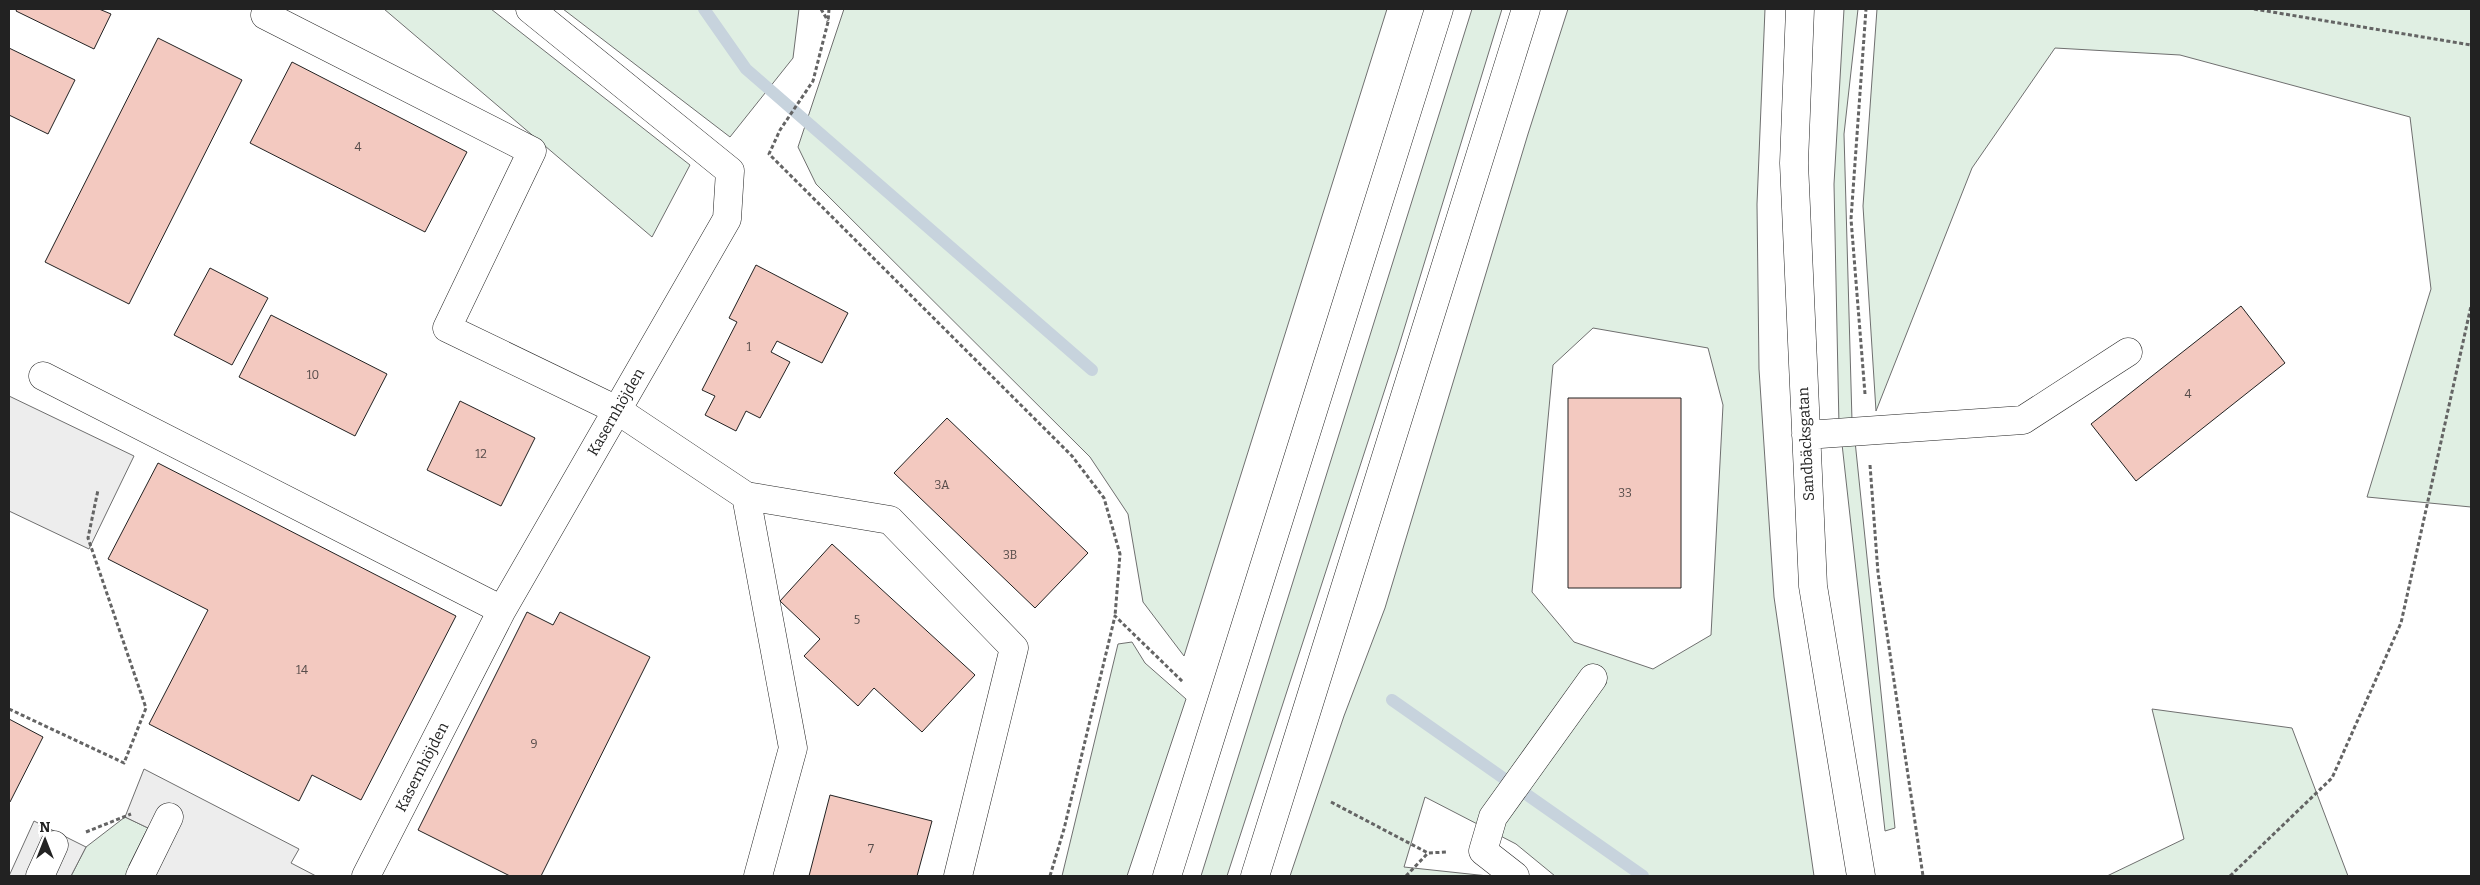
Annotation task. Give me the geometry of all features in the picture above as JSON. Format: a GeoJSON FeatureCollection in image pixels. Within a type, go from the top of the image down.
{"type":"FeatureCollection","features":[{"type":"Feature","properties":{"kind":"main road","name":"Kasernhöjden"},"geometry":{"type":"LineString","coordinates":[[366,876],[502,610],[727,219],[730,171],[530,9]]}},
{"type":"Feature","properties":{"kind":"main road"},"geometry":{"type":"LineString","coordinates":[[1166,876],[1438,9]]}},
{"type":"Feature","properties":{"kind":"main road"},"geometry":{"type":"LineString","coordinates":[[1255,876],[1526,9]]}},
{"type":"Feature","properties":{"kind":"main road","name":"Sandbäcksgatan"},"geometry":{"type":"LineString","coordinates":[[1800,9],[1794,163],[1813,586],[1861,876]]}},
{"type":"Feature","properties":{"kind":"main road"},"geometry":{"type":"LineString","coordinates":[[265,15],[532,151],[447,328],[618,410],[746,496],[890,520],[1014,648],[958,876]]}},
{"type":"Feature","properties":{"kind":"main road"},"geometry":{"type":"LineString","coordinates":[[1806,435],[2023,420],[2128,352]]}},
{"type":"Feature","properties":{"kind":"main road"},"geometry":{"type":"LineString","coordinates":[[43,376],[502,610]]}},
{"type":"Feature","properties":{"kind":"main road"},"geometry":{"type":"LineString","coordinates":[[746,496],[793,748],[758,876]]}},
{"type":"Feature","properties":{"kind":"main road"},"geometry":{"type":"LineString","coordinates":[[1515,876],[1483,851],[1493,817],[1593,678]]}},
{"type":"Feature","properties":{"kind":"main road"},"geometry":{"type":"LineString","coordinates":[[140,876],[169,817]]}},
{"type":"Feature","properties":{"kind":"main road"},"geometry":{"type":"LineString","coordinates":[[40,876],[54,845]]}},
{"type":"Feature","properties":{"kind":"path"},"geometry":{"type":"LineString","coordinates":[[821,9],[828,22]]}},
{"type":"Feature","properties":{"kind":"path"},"geometry":{"type":"LineString","coordinates":[[829,9],[828,22],[813,81],[780,130],[769,154],[1072,456],[1104,498],[1120,554],[1115,616],[1064,829],[1050,876]]}},
{"type":"Feature","properties":{"kind":"path"},"geometry":{"type":"LineString","coordinates":[[2254,9],[2471,45]]}},
{"type":"Feature","properties":{"kind":"path"},"geometry":{"type":"LineString","coordinates":[[2230,876],[2332,778],[2401,623],[2471,306]]}},
{"type":"Feature","properties":{"kind":"path"},"geometry":{"type":"LineString","coordinates":[[9,709],[124,763],[146,708],[88,538],[98,490]]}},
{"type":"Feature","properties":{"kind":"path"},"geometry":{"type":"LineString","coordinates":[[1115,616],[1183,682]]}},
{"type":"Feature","properties":{"kind":"path"},"geometry":{"type":"LineString","coordinates":[[1331,802],[1428,853],[1483,851]]}},
{"type":"Feature","properties":{"kind":"path"},"geometry":{"type":"LineString","coordinates":[[54,845],[140,810]]}},
{"type":"Feature","properties":{"kind":"path"},"geometry":{"type":"LineString","coordinates":[[1406,876],[1428,853]]}},
{"type":"Feature","properties":{"kind":"green space"},"geometry":{"type":"Polygon","coordinates":[[[384,9],[491,9],[690,165],[652,237],[384,9]]]}},
{"type":"Feature","properties":{"kind":"green space"},"geometry":{"type":"Polygon","coordinates":[[[563,9],[799,9],[793,58],[730,137],[563,9]]]}},
{"type":"Feature","properties":{"kind":"green space"},"geometry":{"type":"Polygon","coordinates":[[[844,9],[1387,9],[1184,656],[1143,602],[1128,514],[1090,457],[816,184],[798,147],[844,9]]]}},
{"type":"Feature","properties":{"kind":"green space"},"geometry":{"type":"Polygon","coordinates":[[[1472,9],[1502,9],[1398,349],[1227,876],[1201,876],[1472,9]]]}},
{"type":"Feature","properties":{"kind":"green space"},"geometry":{"type":"Polygon","coordinates":[[[1568,9],[1765,9],[1757,204],[1759,369],[1774,597],[1814,876],[1555,876],[1516,844],[1425,797],[1404,867],[1488,876],[1290,876],[1344,716],[1385,608],[1528,134],[1568,9]],[[1593,328],[1553,365],[1532,592],[1574,642],[1653,669],[1711,635],[1723,405],[1708,348],[1593,328]]]}},
{"type":"Feature","properties":{"kind":"green space"},"geometry":{"type":"Polygon","coordinates":[[[1844,9],[1858,9],[1844,134],[1852,421],[1839,426],[1834,184],[1844,9]]]}},
{"type":"Feature","properties":{"kind":"green space"},"geometry":{"type":"Polygon","coordinates":[[[1877,9],[2471,9],[2471,507],[2367,497],[2431,289],[2410,117],[2180,55],[2055,48],[1972,168],[1876,411],[1863,206],[1877,9]]]}},
{"type":"Feature","properties":{"kind":"green space"},"geometry":{"type":"Polygon","coordinates":[[[1855,441],[1895,828],[1885,831],[1842,444],[1855,441]]]}},
{"type":"Feature","properties":{"kind":"green space"},"geometry":{"type":"Polygon","coordinates":[[[1132,642],[1145,663],[1186,699],[1127,876],[1062,876],[1118,644],[1132,642]]]}},
{"type":"Feature","properties":{"kind":"green space"},"geometry":{"type":"Polygon","coordinates":[[[2152,709],[2292,728],[2348,876],[2107,876],[2184,839],[2152,709]]]}},
{"type":"Feature","properties":{"kind":"green space"},"geometry":{"type":"Polygon","coordinates":[[[125,817],[148,828],[129,866],[137,870],[134,876],[71,876],[86,847],[125,817]]]}},
{"type":"Feature","properties":{"kind":"shaded area"},"geometry":{"type":"Polygon","coordinates":[[[9,396],[134,456],[89,549],[9,511],[9,396]]]}},
{"type":"Feature","properties":{"kind":"shaded area"},"geometry":{"type":"Polygon","coordinates":[[[144,769],[299,849],[291,863],[316,876],[149,876],[129,866],[148,828],[125,817],[144,769]]]}},
{"type":"Feature","properties":{"kind":"shaded area"},"geometry":{"type":"Polygon","coordinates":[[[34,821],[86,847],[71,876],[9,876],[34,821]]]}},
{"type":"Feature","properties":{"kind":"building"},"geometry":{"type":"Polygon","coordinates":[[[17,9],[99,9],[111,14],[94,49],[16,11],[17,9]]]}},
{"type":"Feature","properties":{"kind":"building"},"geometry":{"type":"Polygon","coordinates":[[[158,38],[242,80],[129,304],[45,262],[158,38]]]}},
{"type":"Feature","properties":{"kind":"building"},"geometry":{"type":"Polygon","coordinates":[[[9,48],[75,80],[48,134],[9,115],[9,48]]]}},
{"type":"Feature","properties":{"kind":"building"},"geometry":{"type":"Polygon","coordinates":[[[292,62],[467,152],[425,232],[250,143],[292,62]]]}},
{"type":"Feature","properties":{"kind":"building"},"geometry":{"type":"Polygon","coordinates":[[[756,265],[848,313],[822,363],[777,341],[771,352],[790,362],[760,418],[746,411],[736,431],[705,415],[715,396],[702,390],[737,322],[729,318],[756,265]]]}},
{"type":"Feature","properties":{"kind":"building"},"geometry":{"type":"Polygon","coordinates":[[[210,268],[268,298],[232,365],[174,335],[210,268]]]}},
{"type":"Feature","properties":{"kind":"building"},"geometry":{"type":"Polygon","coordinates":[[[2241,306],[2285,363],[2136,481],[2091,424],[2241,306]]]}},
{"type":"Feature","properties":{"kind":"building"},"geometry":{"type":"Polygon","coordinates":[[[271,315],[387,374],[355,436],[239,377],[271,315]]]}},
{"type":"Feature","properties":{"kind":"building"},"geometry":{"type":"Polygon","coordinates":[[[1568,398],[1681,398],[1681,588],[1568,588],[1568,398]]]}},
{"type":"Feature","properties":{"kind":"building"},"geometry":{"type":"Polygon","coordinates":[[[460,401],[535,438],[501,506],[427,470],[460,401]]]}},
{"type":"Feature","properties":{"kind":"building"},"geometry":{"type":"Polygon","coordinates":[[[947,418],[1088,553],[1035,608],[894,473],[947,418]]]}},
{"type":"Feature","properties":{"kind":"building"},"geometry":{"type":"Polygon","coordinates":[[[158,463],[456,616],[361,800],[312,775],[299,801],[149,724],[208,610],[108,559],[158,463]]]}},
{"type":"Feature","properties":{"kind":"building"},"geometry":{"type":"Polygon","coordinates":[[[832,544],[975,675],[922,732],[874,688],[858,706],[804,656],[820,639],[780,601],[832,544]]]}},
{"type":"Feature","properties":{"kind":"building"},"geometry":{"type":"Polygon","coordinates":[[[527,612],[553,625],[560,612],[650,657],[541,876],[510,876],[418,830],[527,612]]]}},
{"type":"Feature","properties":{"kind":"building"},"geometry":{"type":"Polygon","coordinates":[[[9,719],[43,737],[10,802],[9,802],[9,719]]]}},
{"type":"Feature","properties":{"kind":"building"},"geometry":{"type":"Polygon","coordinates":[[[830,795],[932,821],[917,876],[809,876],[830,795]]]}},
{"type":"Feature","properties":{"kind":"waterway"},"geometry":{"type":"LineString","coordinates":[[704,9],[746,69],[1092,370]]}},
{"type":"Feature","properties":{"kind":"waterway"},"geometry":{"type":"LineString","coordinates":[[1392,700],[1643,876]]}}]}
